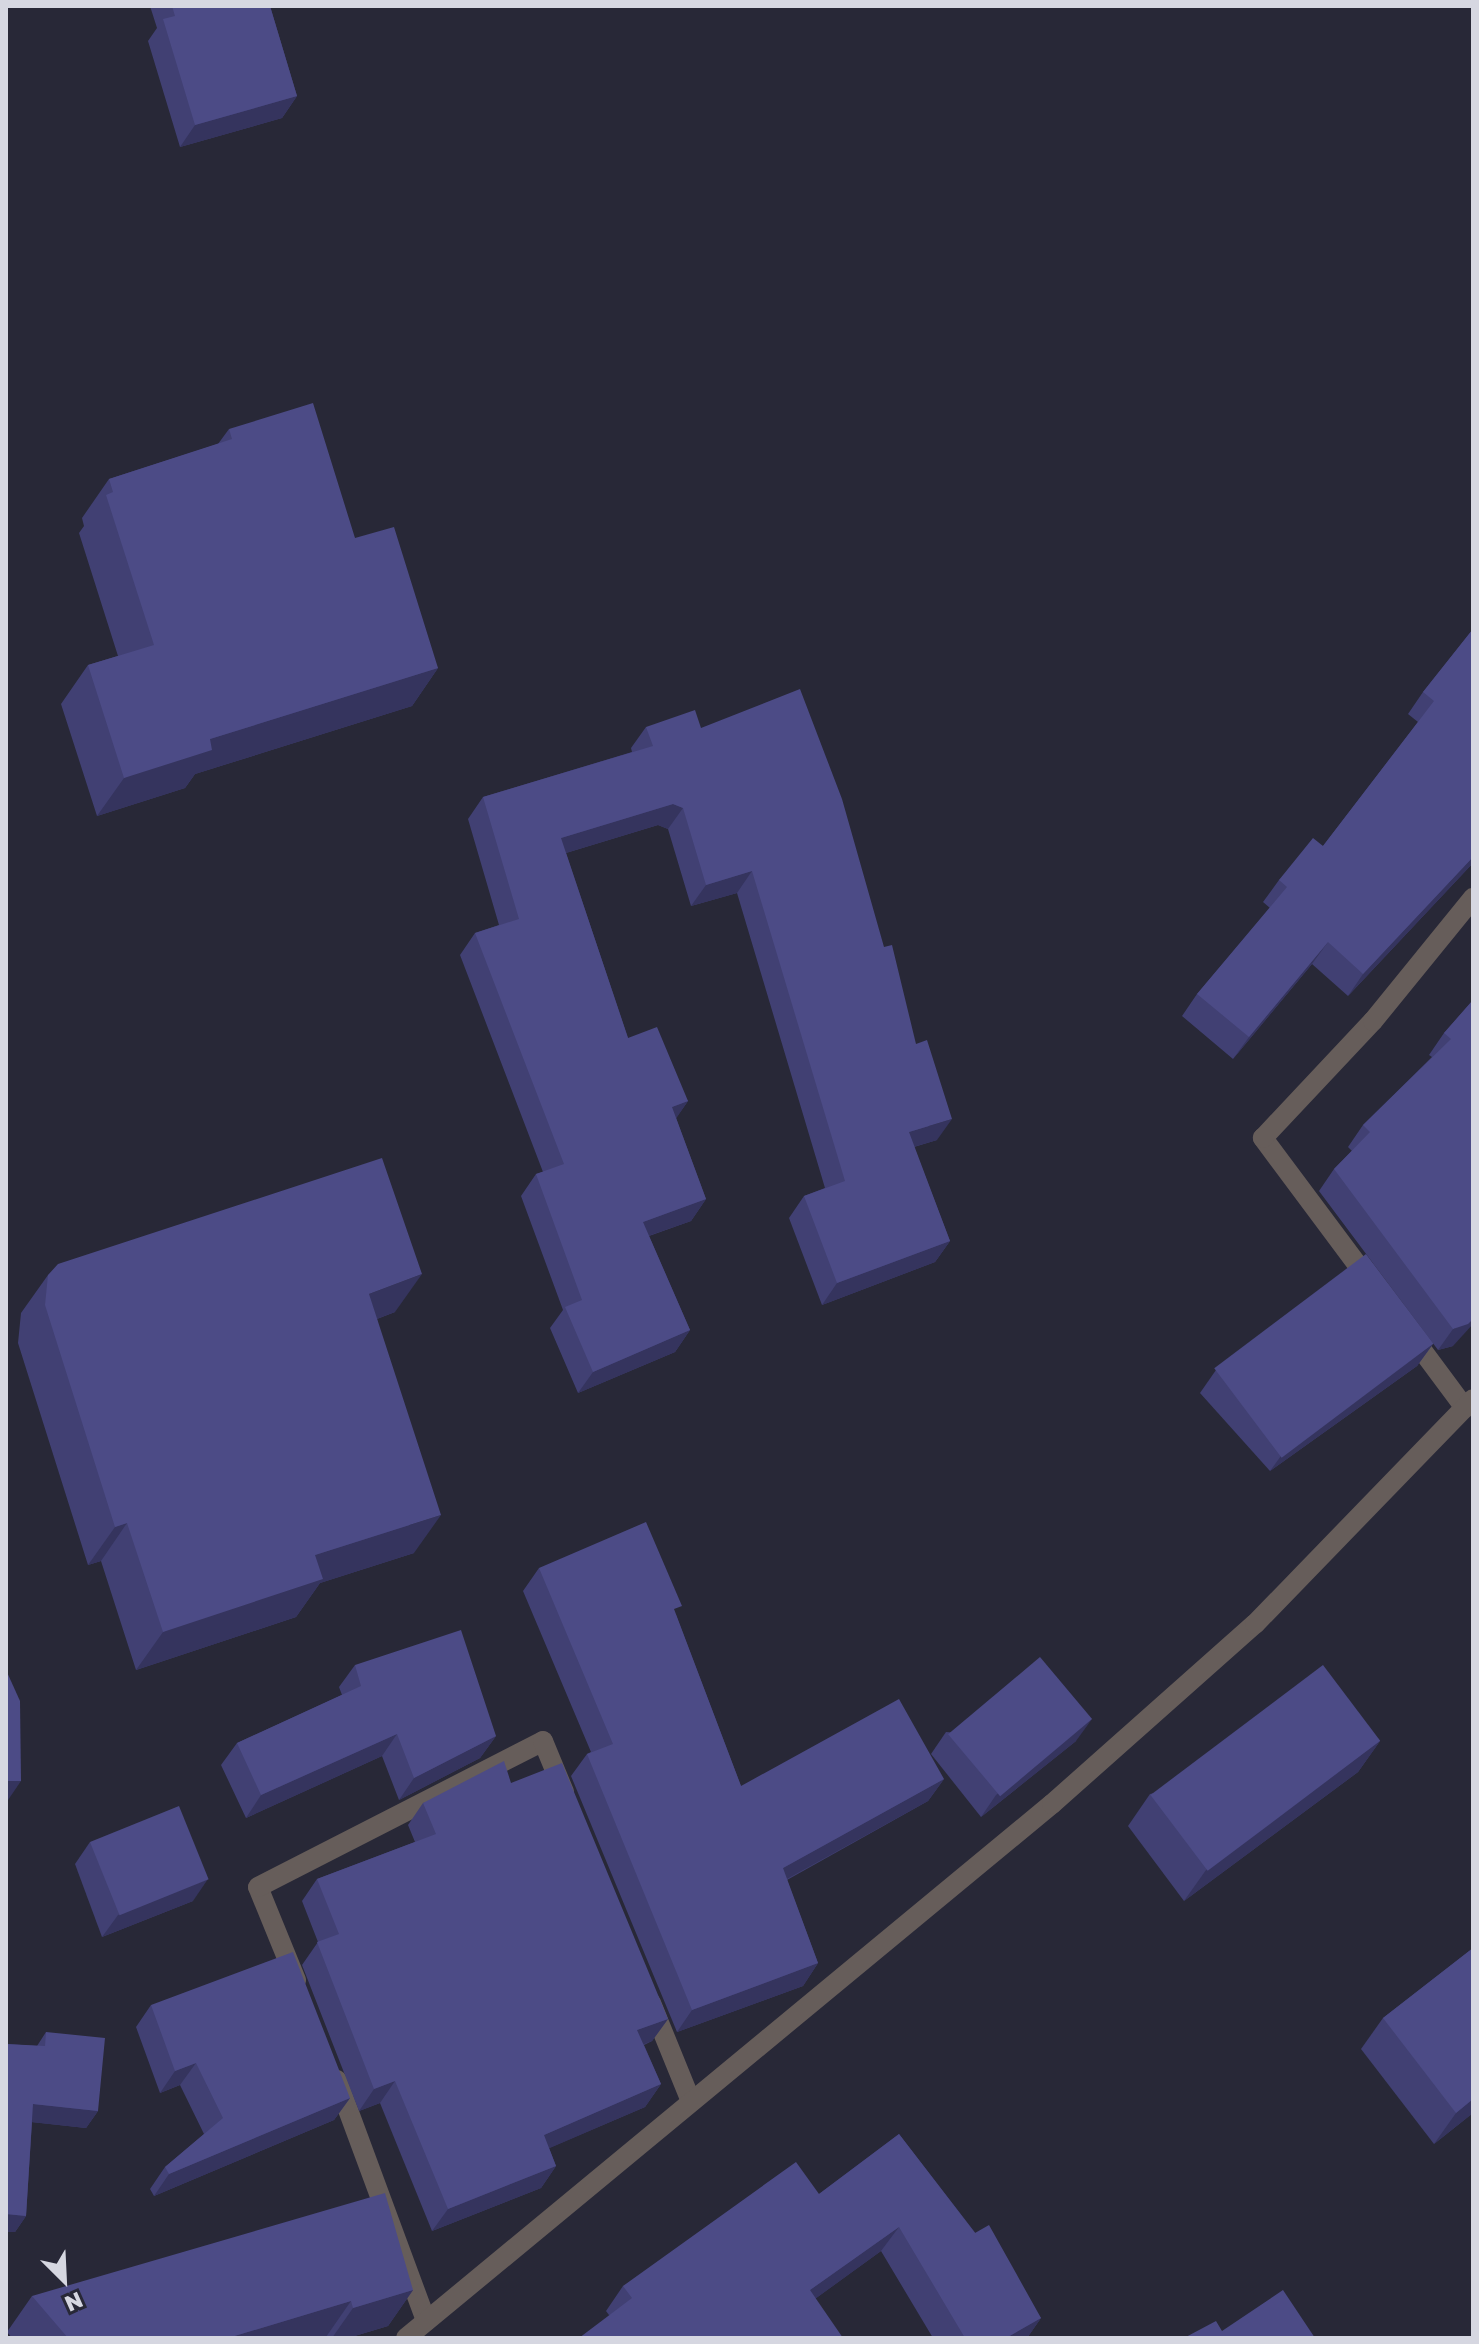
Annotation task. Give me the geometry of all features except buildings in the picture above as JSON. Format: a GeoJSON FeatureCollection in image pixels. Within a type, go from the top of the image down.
{"type":"FeatureCollection","features":[{"type":"Feature","properties":{"kind":"street"},"geometry":{"type":"LineString","coordinates":[[406,2338],[690,2099],[1052,1804],[1255,1624],[1469,1404],[1387,1304],[1263,1138],[1373,1021],[1473,898]]}},
{"type":"Feature","properties":{"kind":"street"},"geometry":{"type":"LineString","coordinates":[[304,2001],[258,1887],[543,1741],[572,1813]]}},
{"type":"Feature","properties":{"kind":"street"},"geometry":{"type":"LineString","coordinates":[[643,1985],[690,2099]]}},
{"type":"Feature","properties":{"kind":"street"},"geometry":{"type":"LineString","coordinates":[[328,2058],[426,2321]]}}]}
